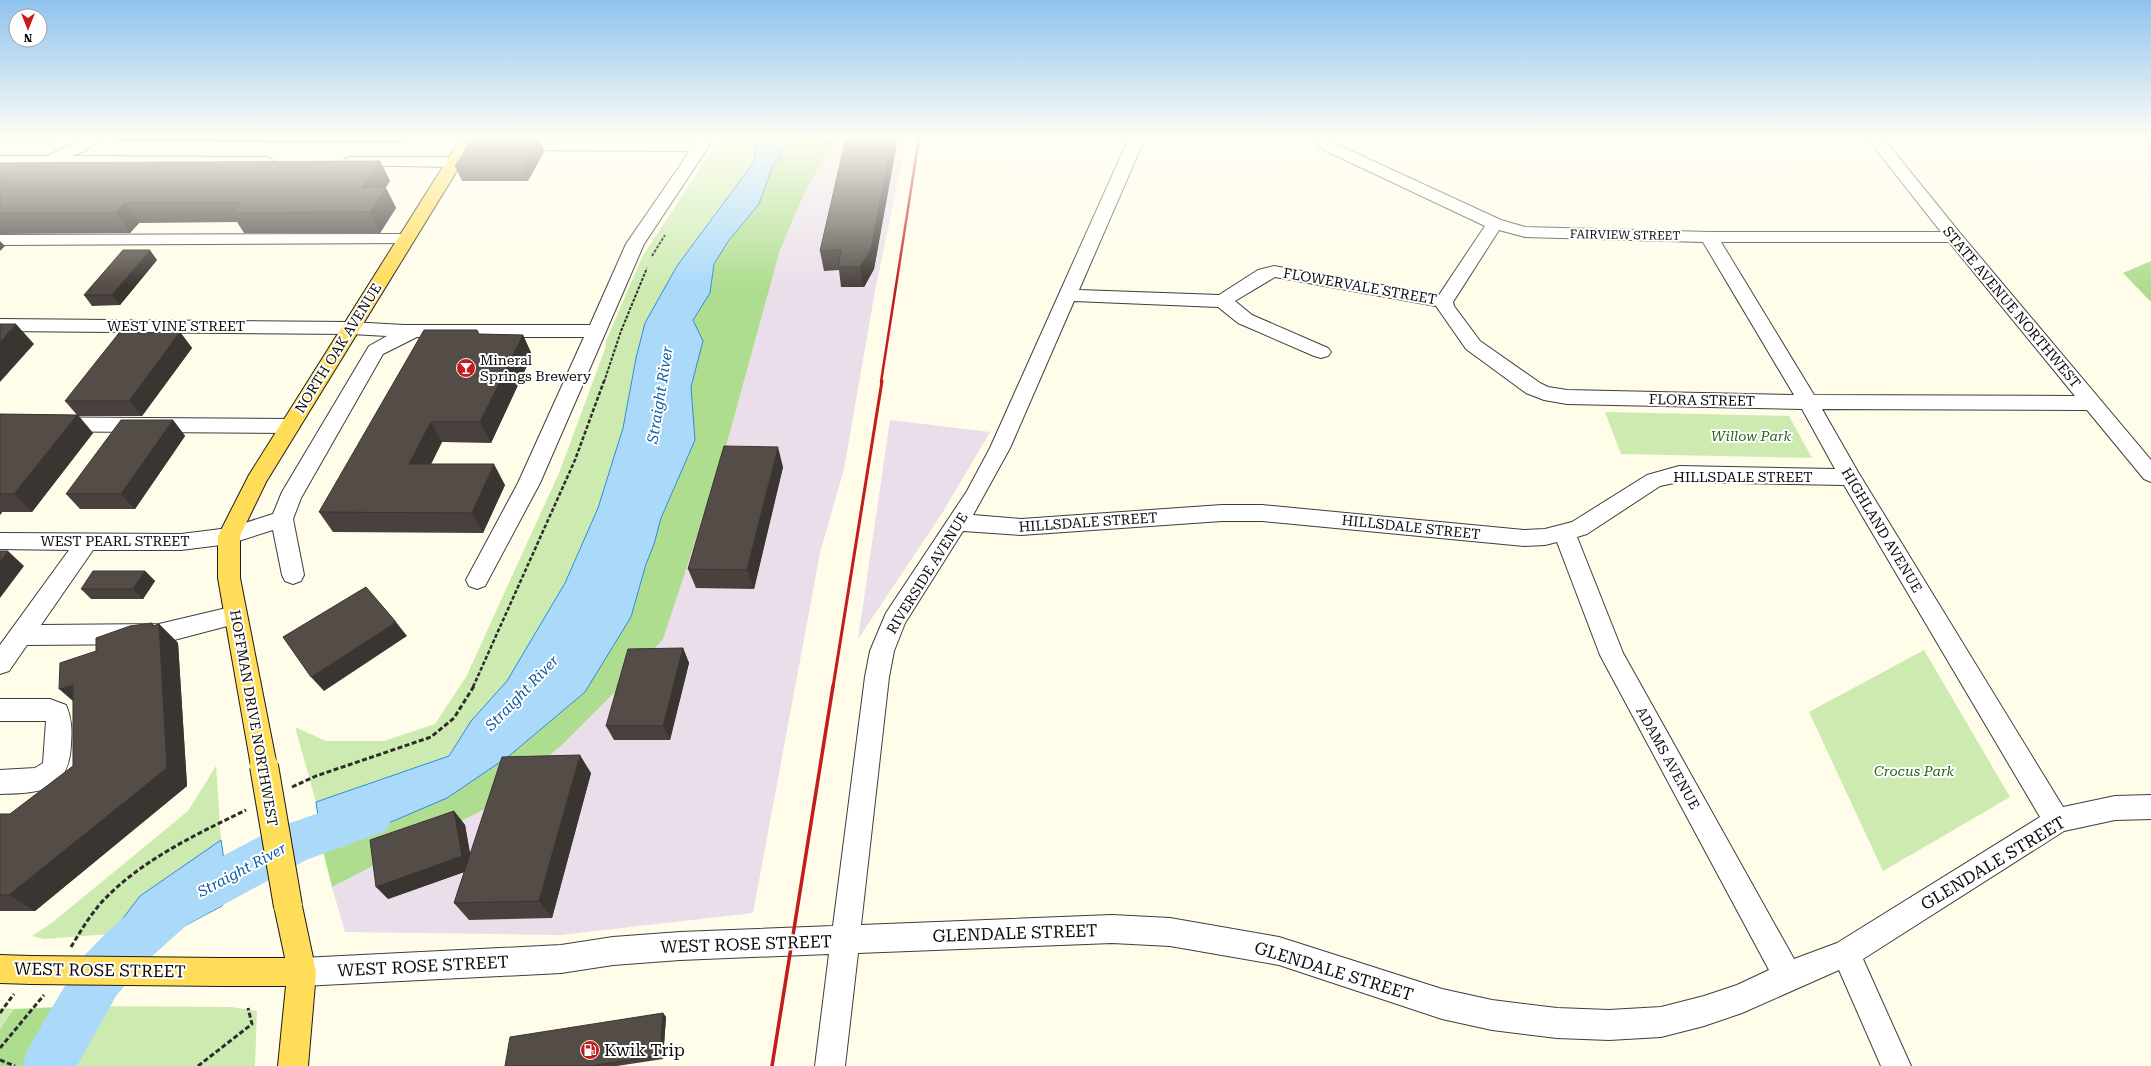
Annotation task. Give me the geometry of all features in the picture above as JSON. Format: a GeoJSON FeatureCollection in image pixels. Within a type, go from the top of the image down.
{"type":"FeatureCollection","features":[{"type":"Feature","properties":{"kind":"main road","name":"NORTH OAK AVENUE"},"geometry":{"type":"LineString","coordinates":[[229,536],[256,480],[437,188]]}},
{"type":"Feature","properties":{"kind":"main road","name":"HOFFMAN DRIVE NORTHWEST"},"geometry":{"type":"LineString","coordinates":[[229,536],[229,578],[288,906],[302,972],[293,1066]]}},
{"type":"Feature","properties":{"kind":"main road","name":"WEST ROSE STREET"},"geometry":{"type":"LineString","coordinates":[[0,969],[39,980],[222,972],[302,972]]}},
{"type":"Feature","properties":{"kind":"street"},"geometry":{"type":"LineString","coordinates":[[476,580],[529,483],[598,331],[635,244],[672,188]]}},
{"type":"Feature","properties":{"kind":"street","name":"RIVERSIDE AVENUE"},"geometry":{"type":"LineString","coordinates":[[830,1066],[876,677],[882,651],[894,620],[958,522],[1000,448],[1114,188]]}},
{"type":"Feature","properties":{"kind":"street","name":"FAIRVIEW STREET"},"geometry":{"type":"LineString","coordinates":[[1417,188],[1495,224],[1511,230],[1537,234],[1709,237],[1954,237]]}},
{"type":"Feature","properties":{"kind":"street","name":"STATE AVENUE NORTHWEST"},"geometry":{"type":"LineString","coordinates":[[1915,188],[2151,474]]}},
{"type":"Feature","properties":{"kind":"street"},"geometry":{"type":"LineString","coordinates":[[1444,302],[1495,224]]}},
{"type":"Feature","properties":{"kind":"street","name":"HIGHLAND AVENUE"},"geometry":{"type":"LineString","coordinates":[[1709,237],[1808,402],[1850,478],[2057,821]]}},
{"type":"Feature","properties":{"kind":"street"},"geometry":{"type":"LineString","coordinates":[[0,240],[406,240]]}},
{"type":"Feature","properties":{"kind":"street","name":"FLOWERVALE STREET"},"geometry":{"type":"LineString","coordinates":[[1223,301],[1264,274],[1274,271],[1444,302]]}},
{"type":"Feature","properties":{"kind":"street"},"geometry":{"type":"LineString","coordinates":[[1068,294],[1090,297],[1223,301],[1245,319],[1321,352]]}},
{"type":"Feature","properties":{"kind":"street","name":"FLORA STREET"},"geometry":{"type":"LineString","coordinates":[[1444,302],[1447,312],[1473,345],[1533,388],[1544,393],[1567,397],[1808,402],[2092,403]]}},
{"type":"Feature","properties":{"kind":"street","name":"WEST VINE STREET"},"geometry":{"type":"LineString","coordinates":[[0,325],[351,328],[419,331],[598,331]]}},
{"type":"Feature","properties":{"kind":"street"},"geometry":{"type":"LineString","coordinates":[[294,575],[282,519],[290,498],[376,350],[387,343],[419,331]]}},
{"type":"Feature","properties":{"kind":"street"},"geometry":{"type":"LineString","coordinates":[[0,424],[290,426]]}},
{"type":"Feature","properties":{"kind":"street","name":"HILLSDALE STREET"},"geometry":{"type":"LineString","coordinates":[[958,522],[1021,527],[1222,513],[1262,513],[1524,538],[1564,533],[1579,528],[1654,480],[1667,476],[1679,474],[1850,478]]}},
{"type":"Feature","properties":{"kind":"street","name":"WEST PEARL STREET"},"geometry":{"type":"LineString","coordinates":[[0,541],[181,542],[229,536],[282,519]]}},
{"type":"Feature","properties":{"kind":"street","name":"ADAMS AVENUE"},"geometry":{"type":"LineString","coordinates":[[1564,533],[1612,655],[1788,976]]}},
{"type":"Feature","properties":{"kind":"street"},"geometry":{"type":"LineString","coordinates":[[8,650],[87,542]]}},
{"type":"Feature","properties":{"kind":"street"},"geometry":{"type":"LineString","coordinates":[[8,650],[159,634],[236,616]]}},
{"type":"Feature","properties":{"kind":"street"},"geometry":{"type":"LineString","coordinates":[[0,710],[50,710],[56,713],[60,718],[58,758],[53,772],[40,781],[0,782]]}},
{"type":"Feature","properties":{"kind":"street","name":"GLENDALE STREET"},"geometry":{"type":"LineString","coordinates":[[846,940],[1112,929],[1170,932],[1279,951],[1442,1004],[1492,1015],[1557,1023],[1609,1024],[1661,1022],[1742,998],[1788,976],[1846,952],[2057,821],[2092,810],[2125,806],[2151,807]]}},
{"type":"Feature","properties":{"kind":"street","name":"WEST ROSE STREET"},"geometry":{"type":"LineString","coordinates":[[302,972],[561,959],[613,951],[680,946],[846,940]]}},
{"type":"Feature","properties":{"kind":"street"},"geometry":{"type":"LineString","coordinates":[[1846,952],[1896,1066]]}},
{"type":"Feature","properties":{"kind":"path"},"geometry":{"type":"LineString","coordinates":[[650,259],[666,233]]}},
{"type":"Feature","properties":{"kind":"path"},"geometry":{"type":"LineString","coordinates":[[288,790],[316,776],[431,738],[444,730],[458,716],[470,694],[575,460],[600,394],[621,331],[648,266]]}},
{"type":"Feature","properties":{"kind":"path"},"geometry":{"type":"LineString","coordinates":[[71,948],[82,928],[106,898],[137,871],[181,842],[252,807]]}},
{"type":"Feature","properties":{"kind":"path"},"geometry":{"type":"LineString","coordinates":[[0,1048],[14,1029],[40,1003],[39,980]]}},
{"type":"Feature","properties":{"kind":"path"},"geometry":{"type":"LineString","coordinates":[[198,1066],[252,1024],[248,1008]]}},
{"type":"Feature","properties":{"kind":"path"},"geometry":{"type":"LineString","coordinates":[[0,1060],[15,1066]]}},
{"type":"Feature","properties":{"kind":"shaded area"},"geometry":{"type":"Polygon","coordinates":[[[807,188],[897,188],[875,291],[844,469],[820,553],[753,913],[560,935],[345,932],[332,887],[483,810],[561,746],[624,683],[724,454],[780,250],[807,188]]]}},
{"type":"Feature","properties":{"kind":"shaded area"},"geometry":{"type":"Polygon","coordinates":[[[890,420],[990,432],[941,515],[858,639],[890,420]]]}},
{"type":"Feature","properties":{"kind":"green space"},"geometry":{"type":"Polygon","coordinates":[[[687,188],[735,188],[677,266],[645,323],[636,358],[623,428],[598,508],[565,583],[507,681],[471,721],[449,756],[316,802],[295,727],[326,741],[384,741],[435,724],[466,677],[559,473],[605,349],[606,341],[642,257],[687,188]]]}},
{"type":"Feature","properties":{"kind":"green space"},"geometry":{"type":"Polygon","coordinates":[[[764,188],[807,188],[780,250],[724,454],[663,639],[624,683],[561,746],[483,810],[332,887],[323,851],[447,798],[509,756],[585,692],[631,617],[661,518],[695,440],[691,387],[703,341],[693,320],[710,293],[714,264],[729,240],[758,204],[764,188]]]}},
{"type":"Feature","properties":{"kind":"green space"},"geometry":{"type":"Polygon","coordinates":[[[2151,261],[2151,302],[2123,273],[2151,261]]]}},
{"type":"Feature","properties":{"kind":"green space","name":"Willow Park"},"geometry":{"type":"Polygon","coordinates":[[[1605,412],[1789,416],[1812,458],[1621,454],[1605,412]]]}},
{"type":"Feature","properties":{"kind":"green space","name":"Crocus Park"},"geometry":{"type":"Polygon","coordinates":[[[1924,650],[2010,797],[1883,871],[1809,712],[1924,650]]]}},
{"type":"Feature","properties":{"kind":"green space"},"geometry":{"type":"Polygon","coordinates":[[[216,766],[221,840],[140,896],[111,934],[44,939],[32,936],[53,922],[188,811],[216,766]]]}},
{"type":"Feature","properties":{"kind":"green space"},"geometry":{"type":"Polygon","coordinates":[[[82,1006],[231,1007],[257,1011],[255,1066],[48,1066],[82,1006]]]}},
{"type":"Feature","properties":{"kind":"green space"},"geometry":{"type":"Polygon","coordinates":[[[82,1006],[48,1066],[0,1066],[0,1029],[14,1009],[82,1006]]]}},
{"type":"Feature","properties":{"kind":"green space"},"geometry":{"type":"Polygon","coordinates":[[[0,1008],[14,1009],[0,1029],[0,1008]]]}},
{"type":"Feature","properties":{"kind":"water"},"geometry":{"type":"Polygon","coordinates":[[[735,188],[765,188],[759,204],[729,240],[714,264],[710,293],[693,320],[703,341],[691,387],[695,440],[661,518],[631,617],[585,692],[509,756],[447,798],[323,851],[316,802],[449,756],[471,721],[507,681],[565,583],[598,508],[623,428],[636,358],[645,323],[677,266],[735,188]]]}},
{"type":"Feature","properties":{"kind":"water"},"geometry":{"type":"Polygon","coordinates":[[[221,840],[229,894],[222,906],[171,933],[111,934],[140,896],[221,840]]]}},
{"type":"Feature","properties":{"kind":"building"},"geometry":{"type":"Polygon","coordinates":[[[0,188],[386,188],[370,212],[232,213],[240,202],[125,203],[116,213],[0,213],[0,188]]]}},
{"type":"Feature","properties":{"kind":"building"},"geometry":{"type":"Polygon","coordinates":[[[835,188],[883,188],[871,249],[860,267],[838,267],[841,250],[820,251],[835,188]]]}},
{"type":"Feature","properties":{"kind":"building"},"geometry":{"type":"Polygon","coordinates":[[[123,250],[150,250],[112,295],[84,295],[123,250]]]}},
{"type":"Feature","properties":{"kind":"building"},"geometry":{"type":"Polygon","coordinates":[[[0,324],[16,324],[0,342],[0,324]]]}},
{"type":"Feature","properties":{"kind":"building"},"geometry":{"type":"Polygon","coordinates":[[[424,330],[477,330],[479,334],[523,335],[480,422],[431,422],[409,464],[494,464],[472,513],[319,512],[424,330]]]}},
{"type":"Feature","properties":{"kind":"building"},"geometry":{"type":"Polygon","coordinates":[[[180,332],[129,401],[65,401],[119,333],[180,332]]]}},
{"type":"Feature","properties":{"kind":"building"},"geometry":{"type":"Polygon","coordinates":[[[0,414],[77,415],[14,494],[0,494],[0,414]]]}},
{"type":"Feature","properties":{"kind":"building"},"geometry":{"type":"Polygon","coordinates":[[[121,420],[173,420],[121,494],[66,494],[121,420]]]}},
{"type":"Feature","properties":{"kind":"building"},"geometry":{"type":"Polygon","coordinates":[[[724,446],[778,447],[747,570],[688,569],[724,446]]]}},
{"type":"Feature","properties":{"kind":"building"},"geometry":{"type":"Polygon","coordinates":[[[0,551],[8,551],[0,562],[0,551]]]}},
{"type":"Feature","properties":{"kind":"building"},"geometry":{"type":"Polygon","coordinates":[[[93,571],[145,571],[133,589],[81,589],[93,571]]]}},
{"type":"Feature","properties":{"kind":"building"},"geometry":{"type":"Polygon","coordinates":[[[366,587],[396,622],[311,677],[283,637],[366,587]]]}},
{"type":"Feature","properties":{"kind":"building"},"geometry":{"type":"Polygon","coordinates":[[[152,623],[152,626],[159,624],[167,768],[9,895],[0,895],[0,814],[10,814],[73,766],[73,685],[59,689],[60,663],[96,651],[96,638],[130,626],[152,623]]]}},
{"type":"Feature","properties":{"kind":"building"},"geometry":{"type":"Polygon","coordinates":[[[683,648],[663,726],[606,726],[628,649],[683,648]]]}},
{"type":"Feature","properties":{"kind":"building"},"geometry":{"type":"Polygon","coordinates":[[[580,755],[539,901],[454,903],[502,757],[580,755]]]}},
{"type":"Feature","properties":{"kind":"building"},"geometry":{"type":"Polygon","coordinates":[[[454,811],[462,856],[376,887],[370,840],[454,811]]]}},
{"type":"Feature","properties":{"kind":"building"},"geometry":{"type":"Polygon","coordinates":[[[663,1013],[660,1055],[591,1066],[505,1066],[510,1037],[663,1013]]]}},
{"type":"Feature","properties":{"kind":"waterway","name":"Straight River"},"geometry":{"type":"LineString","coordinates":[[48,1066],[98,978],[124,949],[171,908],[292,843],[370,816]]}},
{"type":"Feature","properties":{"kind":"railway"},"geometry":{"type":"LineString","coordinates":[[881,382],[911,188]]}},
{"type":"Feature","properties":{"kind":"railway"},"geometry":{"type":"LineString","coordinates":[[833,687],[882,381]]}},
{"type":"Feature","properties":{"kind":"railway"},"geometry":{"type":"LineString","coordinates":[[772,1066],[833,686]]}},
{"type":"Feature","properties":{"kind":"place","name":"Mineral Springs Brewery"},"geometry":{"type":"Point","coordinates":[466,368]}},
{"type":"Feature","properties":{"kind":"place","name":"Kwik Trip"},"geometry":{"type":"Point","coordinates":[590,1050]}}]}
